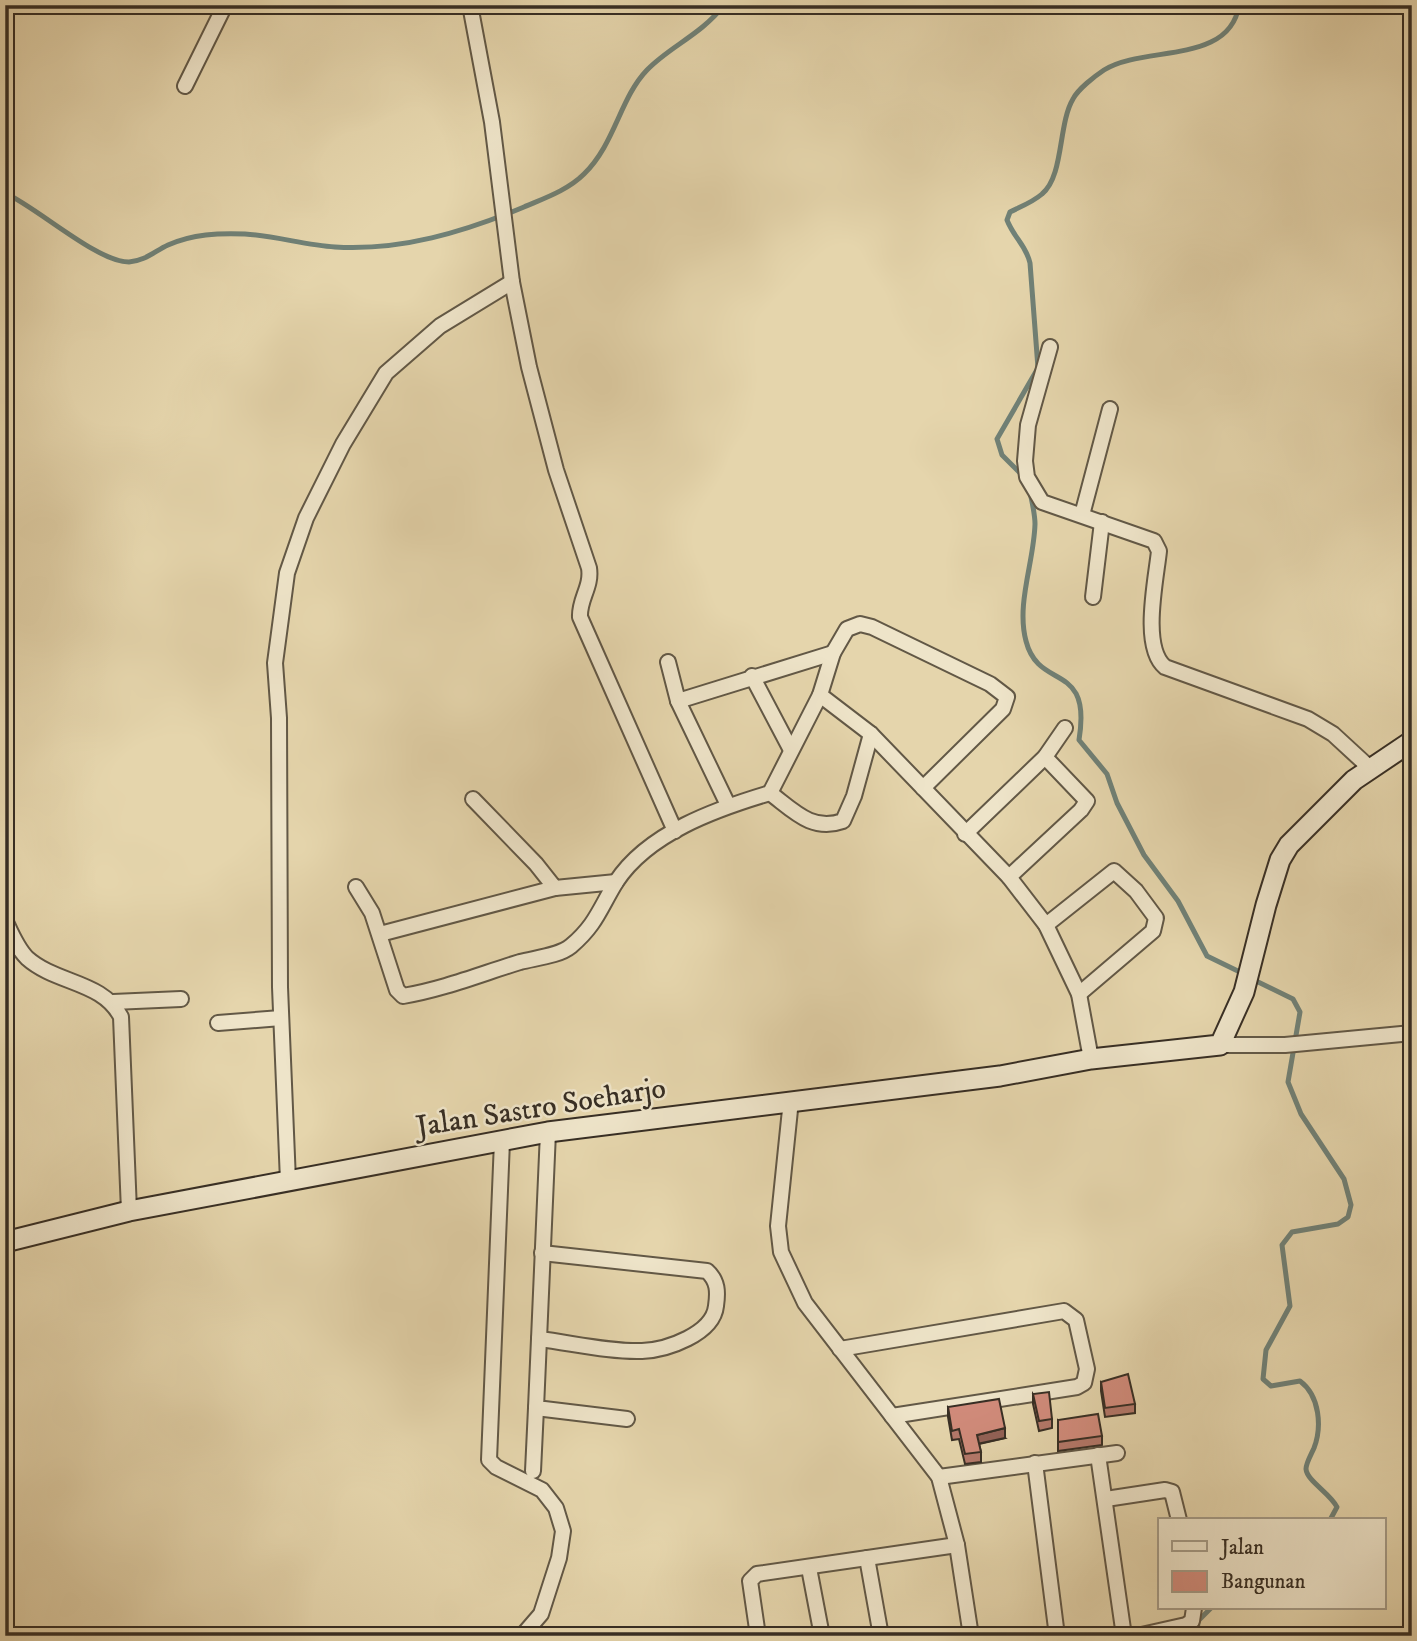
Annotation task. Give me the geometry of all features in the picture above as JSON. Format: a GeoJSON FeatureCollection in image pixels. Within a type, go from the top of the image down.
{"type":"FeatureCollection","features":[{"type":"Feature","properties":{"kind":"street"},"geometry":{"type":"LineString","coordinates":[[185,86],[225,5]]}},
{"type":"Feature","properties":{"kind":"street"},"geometry":{"type":"LineString","coordinates":[[470,5],[492,122],[497,182],[512,282],[529,367],[553,457],[589,568],[590,580],[579,603],[580,617],[675,831]]}},
{"type":"Feature","properties":{"kind":"street"},"geometry":{"type":"LineString","coordinates":[[288,1181],[281,1018],[279,718],[275,663],[287,573],[312,506],[343,444],[386,373],[440,326],[512,282]]}},
{"type":"Feature","properties":{"kind":"street"},"geometry":{"type":"LineString","coordinates":[[1050,347],[1028,425],[1024,461],[1027,477],[1042,502],[1154,541],[1159,551],[1152,626],[1158,661],[1165,667],[1308,719],[1333,734],[1371,769]]}},
{"type":"Feature","properties":{"kind":"street"},"geometry":{"type":"LineString","coordinates":[[1082,515],[1110,409]]}},
{"type":"Feature","properties":{"kind":"street"},"geometry":{"type":"LineString","coordinates":[[1093,597],[1102,522]]}},
{"type":"Feature","properties":{"kind":"street"},"geometry":{"type":"LineString","coordinates":[[356,887],[365,898],[380,934],[397,990],[403,996],[434,991],[568,949],[598,919],[616,882],[636,857],[675,831],[728,805],[770,793],[820,695],[833,653],[847,629],[860,624],[872,627],[989,684],[1007,698],[1003,709],[923,788]]}},
{"type":"Feature","properties":{"kind":"street"},"geometry":{"type":"LineString","coordinates":[[678,701],[833,653]]}},
{"type":"Feature","properties":{"kind":"street"},"geometry":{"type":"LineString","coordinates":[[668,662],[678,701],[728,805]]}},
{"type":"Feature","properties":{"kind":"street"},"geometry":{"type":"LineString","coordinates":[[752,676],[791,750]]}},
{"type":"Feature","properties":{"kind":"street"},"geometry":{"type":"LineString","coordinates":[[820,695],[871,734],[1009,877],[1046,925],[1079,994],[1091,1059]]}},
{"type":"Feature","properties":{"kind":"street"},"geometry":{"type":"LineString","coordinates":[[965,834],[1045,757],[1065,728]]}},
{"type":"Feature","properties":{"kind":"street"},"geometry":{"type":"LineString","coordinates":[[770,793],[811,824],[829,826],[843,821],[854,796],[871,734]]}},
{"type":"Feature","properties":{"kind":"street"},"geometry":{"type":"LineString","coordinates":[[1411,744],[1371,769],[1330,800],[1289,845],[1280,860],[1266,905],[1244,992],[1220,1045],[1285,1045],[1412,1033]]}},
{"type":"Feature","properties":{"kind":"street"},"geometry":{"type":"LineString","coordinates":[[1009,877],[1081,810],[1087,801],[1045,757]]}},
{"type":"Feature","properties":{"kind":"street"},"geometry":{"type":"LineString","coordinates":[[473,799],[536,863],[555,888]]}},
{"type":"Feature","properties":{"kind":"street"},"geometry":{"type":"LineString","coordinates":[[1046,925],[1114,871],[1136,891],[1156,918],[1153,931],[1079,994]]}},
{"type":"Feature","properties":{"kind":"street"},"geometry":{"type":"LineString","coordinates":[[380,934],[555,888],[616,882]]}},
{"type":"Feature","properties":{"kind":"street"},"geometry":{"type":"LineString","coordinates":[[5,920],[18,945],[36,964],[113,1002],[181,999]]}},
{"type":"Feature","properties":{"kind":"street"},"geometry":{"type":"LineString","coordinates":[[113,1002],[123,1027],[129,1211]]}},
{"type":"Feature","properties":{"kind":"street"},"geometry":{"type":"LineString","coordinates":[[218,1023],[281,1018]]}},
{"type":"Feature","properties":{"kind":"street","name":"Jalan Sastro Soeharjo"},"geometry":{"type":"LineString","coordinates":[[5,1242],[129,1211],[548,1132],[708,1114],[790,1100],[1000,1076],[1091,1059],[1220,1045]]}},
{"type":"Feature","properties":{"kind":"street"},"geometry":{"type":"LineString","coordinates":[[790,1100],[778,1226],[781,1252],[805,1303],[939,1477],[957,1545],[971,1636]]}},
{"type":"Feature","properties":{"kind":"street"},"geometry":{"type":"LineString","coordinates":[[533,1471],[548,1132]]}},
{"type":"Feature","properties":{"kind":"street"},"geometry":{"type":"LineString","coordinates":[[502,1141],[489,1460],[496,1467],[542,1490],[556,1508],[563,1531],[559,1558],[541,1614],[522,1636]]}},
{"type":"Feature","properties":{"kind":"street"},"geometry":{"type":"LineString","coordinates":[[539,1339],[641,1351],[658,1349],[697,1333],[706,1325],[715,1315],[718,1291],[714,1277],[707,1271],[542,1253]]}},
{"type":"Feature","properties":{"kind":"street"},"geometry":{"type":"LineString","coordinates":[[840,1349],[1064,1311],[1076,1320],[1087,1369],[1084,1383],[1077,1387],[892,1416]]}},
{"type":"Feature","properties":{"kind":"street"},"geometry":{"type":"LineString","coordinates":[[536,1408],[627,1419]]}},
{"type":"Feature","properties":{"kind":"street"},"geometry":{"type":"LineString","coordinates":[[939,1477],[1117,1453]]}},
{"type":"Feature","properties":{"kind":"street"},"geometry":{"type":"LineString","coordinates":[[1098,1455],[1124,1636]]}},
{"type":"Feature","properties":{"kind":"street"},"geometry":{"type":"LineString","coordinates":[[1035,1463],[1057,1636]]}},
{"type":"Feature","properties":{"kind":"street"},"geometry":{"type":"LineString","coordinates":[[1106,1499],[1165,1490],[1172,1492],[1179,1518]]}},
{"type":"Feature","properties":{"kind":"street"},"geometry":{"type":"LineString","coordinates":[[758,1636],[750,1581],[752,1576],[957,1545]]}},
{"type":"Feature","properties":{"kind":"street"},"geometry":{"type":"LineString","coordinates":[[867,1558],[881,1636]]}},
{"type":"Feature","properties":{"kind":"street"},"geometry":{"type":"LineString","coordinates":[[809,1568],[821,1636]]}},
{"type":"Feature","properties":{"kind":"street"},"geometry":{"type":"LineString","coordinates":[[1137,1636],[1185,1625],[1192,1621],[1194,1610]]}},
{"type":"Feature","properties":{"kind":"building"},"geometry":{"type":"Polygon","coordinates":[[[1128,1374],[1135,1404],[1105,1408],[1101,1382],[1128,1374]]]}},
{"type":"Feature","properties":{"kind":"building"},"geometry":{"type":"Polygon","coordinates":[[[1049,1392],[1052,1419],[1039,1421],[1033,1394],[1049,1392]]]}},
{"type":"Feature","properties":{"kind":"building"},"geometry":{"type":"Polygon","coordinates":[[[999,1399],[1005,1428],[977,1435],[981,1452],[965,1454],[959,1429],[952,1431],[948,1407],[999,1399]]]}},
{"type":"Feature","properties":{"kind":"building"},"geometry":{"type":"Polygon","coordinates":[[[1098,1414],[1102,1436],[1058,1442],[1058,1420],[1098,1414]]]}},
{"type":"Feature","properties":{"kind":"waterway"},"geometry":{"type":"LineString","coordinates":[[5,193],[84,244],[116,260],[129,262],[145,258],[177,241],[215,234],[257,235],[324,246],[360,247],[408,243],[455,232],[556,193],[578,180],[603,149],[630,94],[647,70],[706,24],[724,5]]}},
{"type":"Feature","properties":{"kind":"waterway"},"geometry":{"type":"LineString","coordinates":[[1024,477],[1002,455],[997,439],[1038,368],[1030,263],[1026,251],[1007,220],[1010,212],[1035,199],[1049,186],[1058,163],[1068,110],[1075,95],[1087,83],[1104,70],[1121,62],[1183,51],[1220,37],[1232,24],[1239,5]]}},
{"type":"Feature","properties":{"kind":"waterway"},"geometry":{"type":"LineString","coordinates":[[1030,492],[1035,524],[1024,598],[1023,627],[1033,657],[1042,667],[1071,687],[1078,698],[1081,715],[1079,740],[1107,774],[1117,803],[1144,855],[1178,901],[1207,956],[1244,974]]}},
{"type":"Feature","properties":{"kind":"waterway"},"geometry":{"type":"LineString","coordinates":[[1252,979],[1293,999],[1300,1012],[1288,1082],[1301,1114],[1344,1179],[1351,1205],[1348,1217],[1338,1224],[1292,1232],[1282,1245],[1290,1306],[1266,1350],[1263,1379],[1271,1386],[1300,1381],[1312,1395],[1318,1412],[1318,1431],[1306,1469],[1310,1478],[1337,1507],[1331,1518]]}},
{"type":"Feature","properties":{"kind":"waterway"},"geometry":{"type":"LineString","coordinates":[[1197,1636],[1198,1621],[1209,1610]]}}]}
